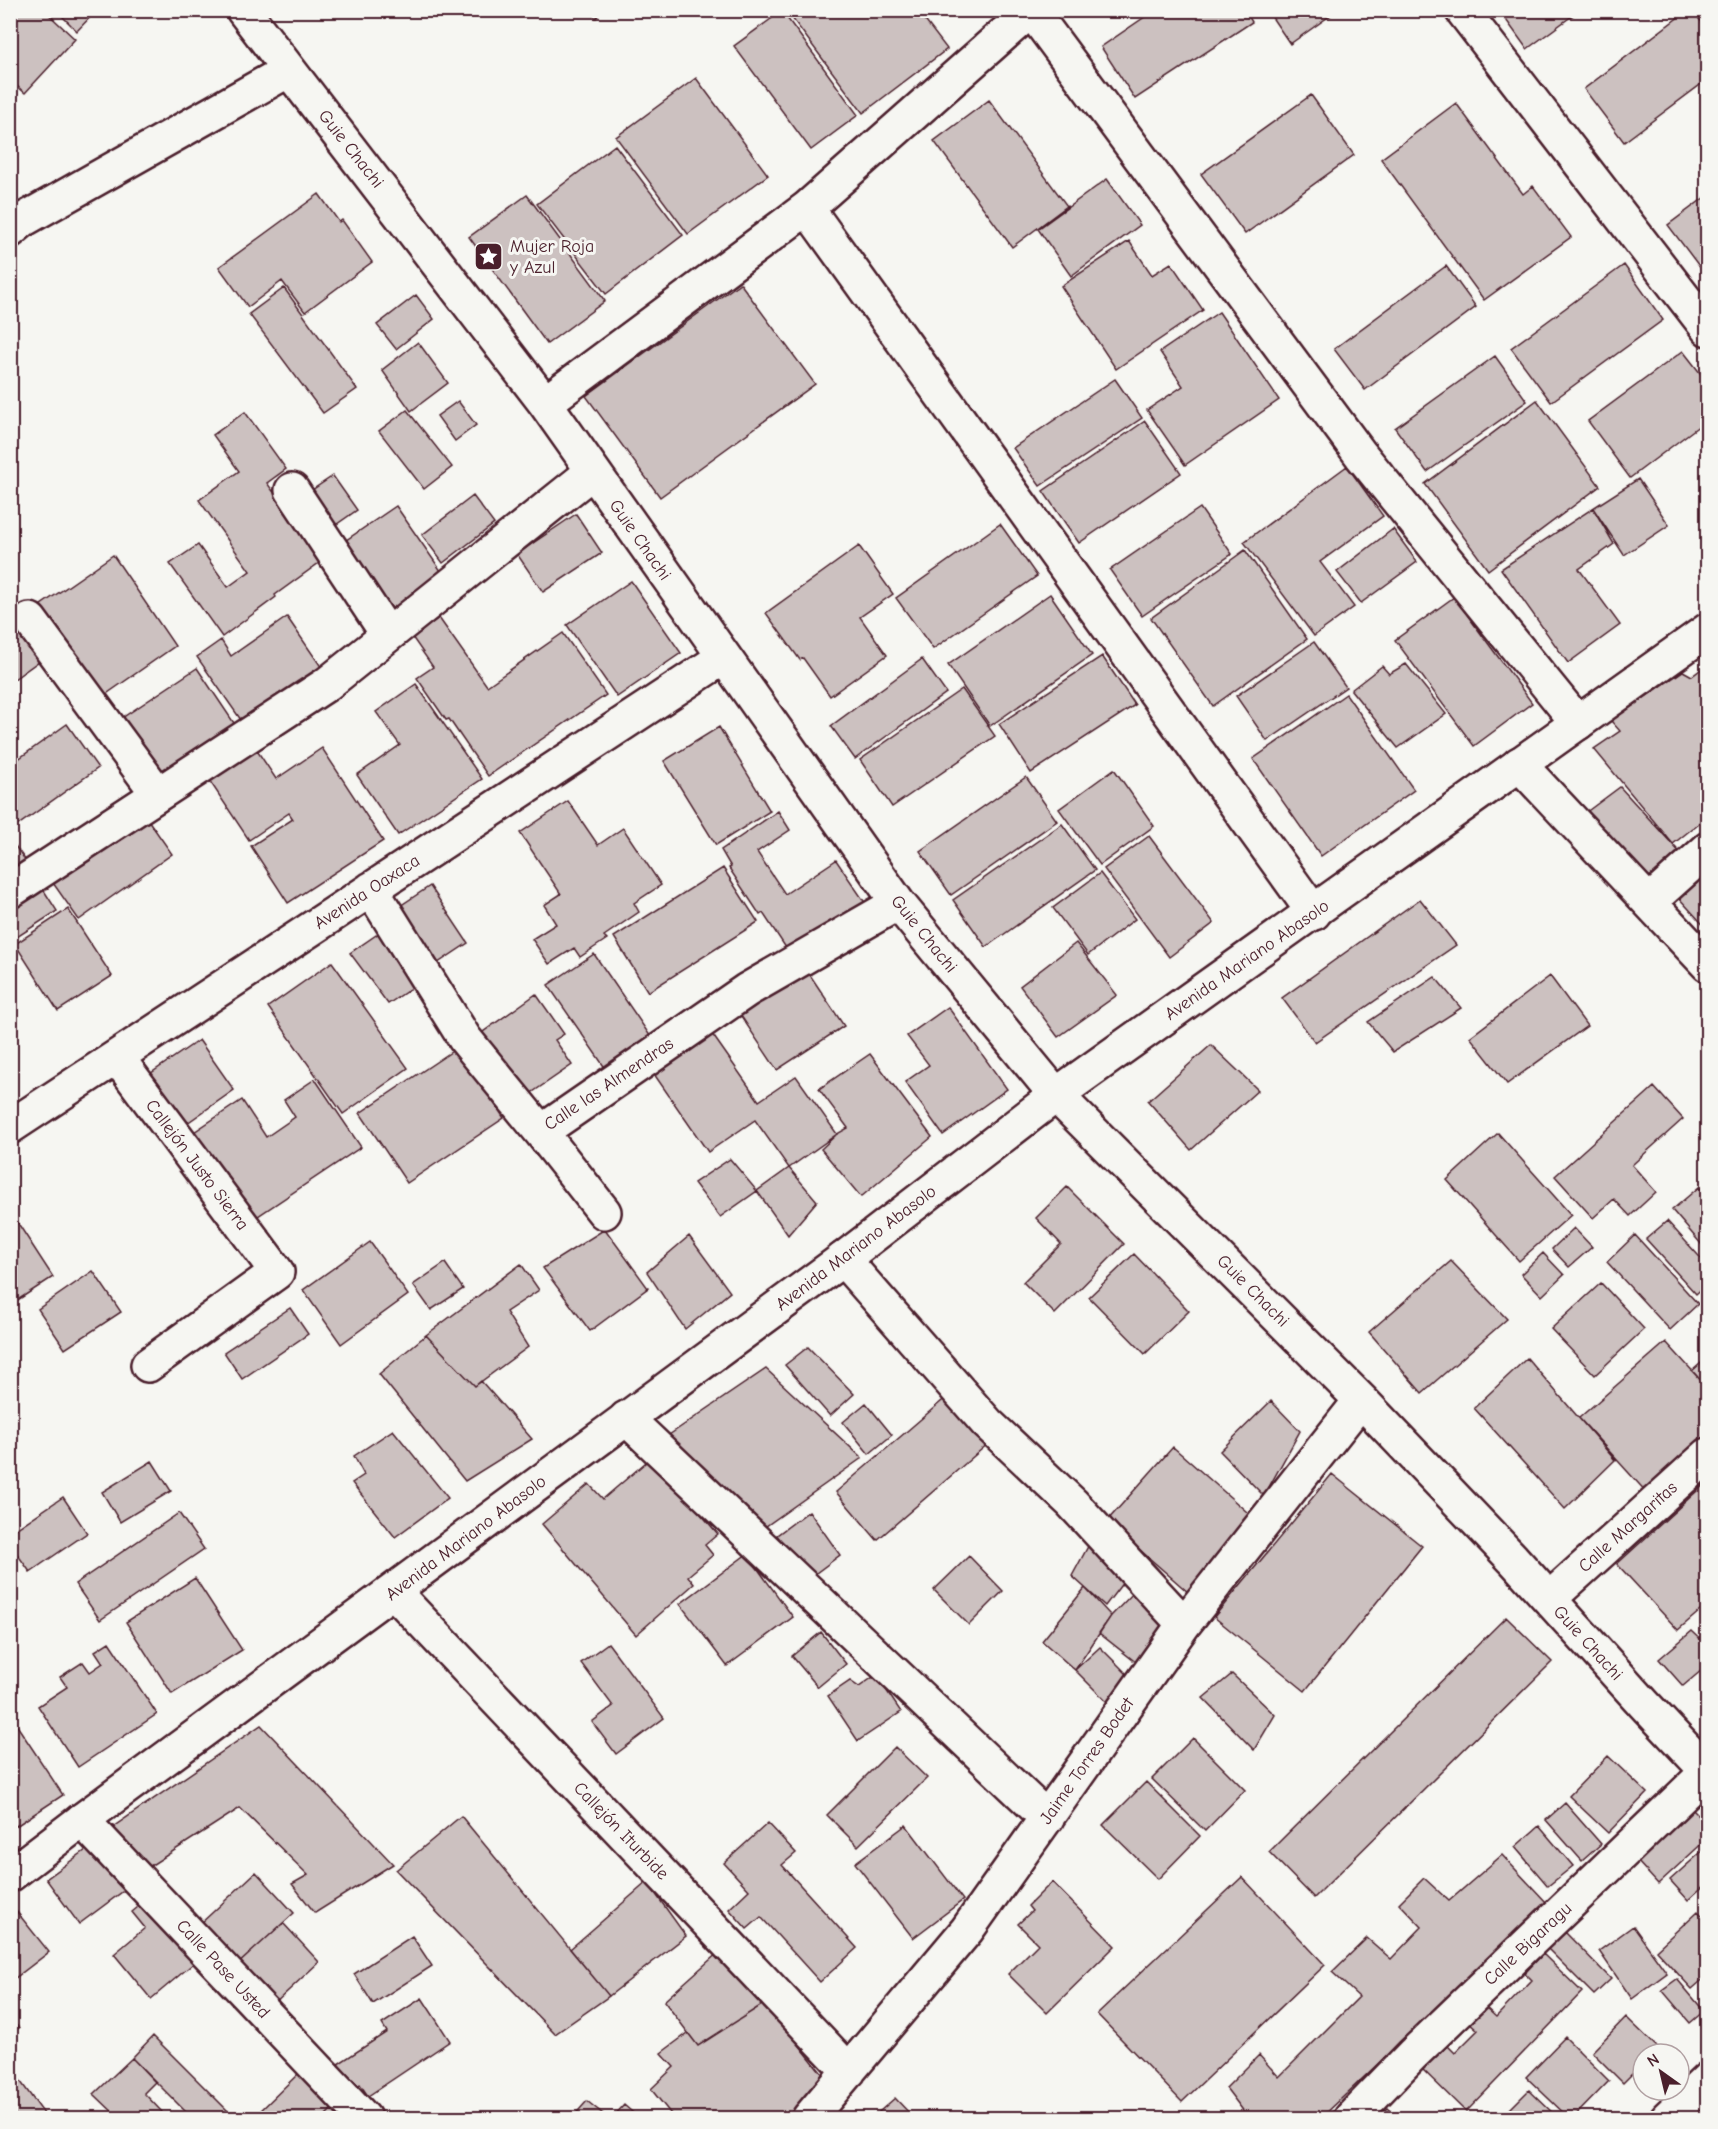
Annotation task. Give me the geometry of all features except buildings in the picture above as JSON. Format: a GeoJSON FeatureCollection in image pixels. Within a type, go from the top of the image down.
{"type":"FeatureCollection","features":[{"type":"Feature","properties":{"kind":"street","name":"Guie Chachi"},"geometry":{"type":"LineString","coordinates":[[243,10],[545,404],[898,903],[1056,1095],[1361,1400],[1549,1599],[1707,1772]]}},
{"type":"Feature","properties":{"kind":"street"},"geometry":{"type":"LineString","coordinates":[[545,404],[807,208],[1031,10],[1361,454],[1578,723]]}},
{"type":"Feature","properties":{"kind":"street"},"geometry":{"type":"LineString","coordinates":[[1462,10],[1707,329]]}},
{"type":"Feature","properties":{"kind":"street"},"geometry":{"type":"LineString","coordinates":[[10,231],[23,220],[289,70]]}},
{"type":"Feature","properties":{"kind":"street"},"geometry":{"type":"LineString","coordinates":[[807,208],[1314,913]]}},
{"type":"Feature","properties":{"kind":"street"},"geometry":{"type":"LineString","coordinates":[[10,891],[327,684],[592,472]]}},
{"type":"Feature","properties":{"kind":"street"},"geometry":{"type":"LineString","coordinates":[[292,490],[388,635]]}},
{"type":"Feature","properties":{"kind":"street"},"geometry":{"type":"LineString","coordinates":[[30,620],[158,794]]}},
{"type":"Feature","properties":{"kind":"street","name":"Avenida Mariano Abasolo"},"geometry":{"type":"LineString","coordinates":[[10,1875],[843,1259],[1056,1095],[1314,913],[1707,630]]}},
{"type":"Feature","properties":{"kind":"street","name":"Avenida Oaxaca"},"geometry":{"type":"LineString","coordinates":[[10,1127],[724,657]]}},
{"type":"Feature","properties":{"kind":"street"},"geometry":{"type":"LineString","coordinates":[[1519,765],[1707,965]]}},
{"type":"Feature","properties":{"kind":"street"},"geometry":{"type":"LineString","coordinates":[[1649,902],[1707,849]]}},
{"type":"Feature","properties":{"kind":"street","name":"Calle las Almendras"},"geometry":{"type":"LineString","coordinates":[[371,889],[465,1039],[541,1132],[747,990],[898,903]]}},
{"type":"Feature","properties":{"kind":"street","name":"Callejón Justo Sierra"},"geometry":{"type":"LineString","coordinates":[[117,1057],[277,1272],[148,1365]]}},
{"type":"Feature","properties":{"kind":"street"},"geometry":{"type":"LineString","coordinates":[[541,1132],[604,1212]]}},
{"type":"Feature","properties":{"kind":"street"},"geometry":{"type":"LineString","coordinates":[[843,1259],[987,1423],[1072,1503],[1184,1624]]}},
{"type":"Feature","properties":{"kind":"street","name":"Jaime Torres Bodet"},"geometry":{"type":"LineString","coordinates":[[809,2118],[967,1930],[1184,1624],[1361,1400]]}},
{"type":"Feature","properties":{"kind":"street"},"geometry":{"type":"LineString","coordinates":[[626,1418],[1047,1818]]}},
{"type":"Feature","properties":{"kind":"street","name":"Calle Margaritas"},"geometry":{"type":"LineString","coordinates":[[1549,1599],[1707,1455]]}},
{"type":"Feature","properties":{"kind":"street","name":"Callejón Iturbide"},"geometry":{"type":"LineString","coordinates":[[394,1592],[849,2071]]}},
{"type":"Feature","properties":{"kind":"street","name":"Calle Bigaragu"},"geometry":{"type":"LineString","coordinates":[[1351,2118],[1412,2055],[1707,1772]]}},
{"type":"Feature","properties":{"kind":"street","name":"Calle Pase Usted"},"geometry":{"type":"LineString","coordinates":[[82,1820],[364,2118]]}},
{"type":"Feature","properties":{"kind":"street"},"geometry":{"type":"LineString","coordinates":[[1667,2118],[1707,2079]]}},
{"type":"Feature","properties":{"kind":"place","name":"Mujer Roja y Azul"},"geometry":{"type":"Point","coordinates":[489,256]}}]}
